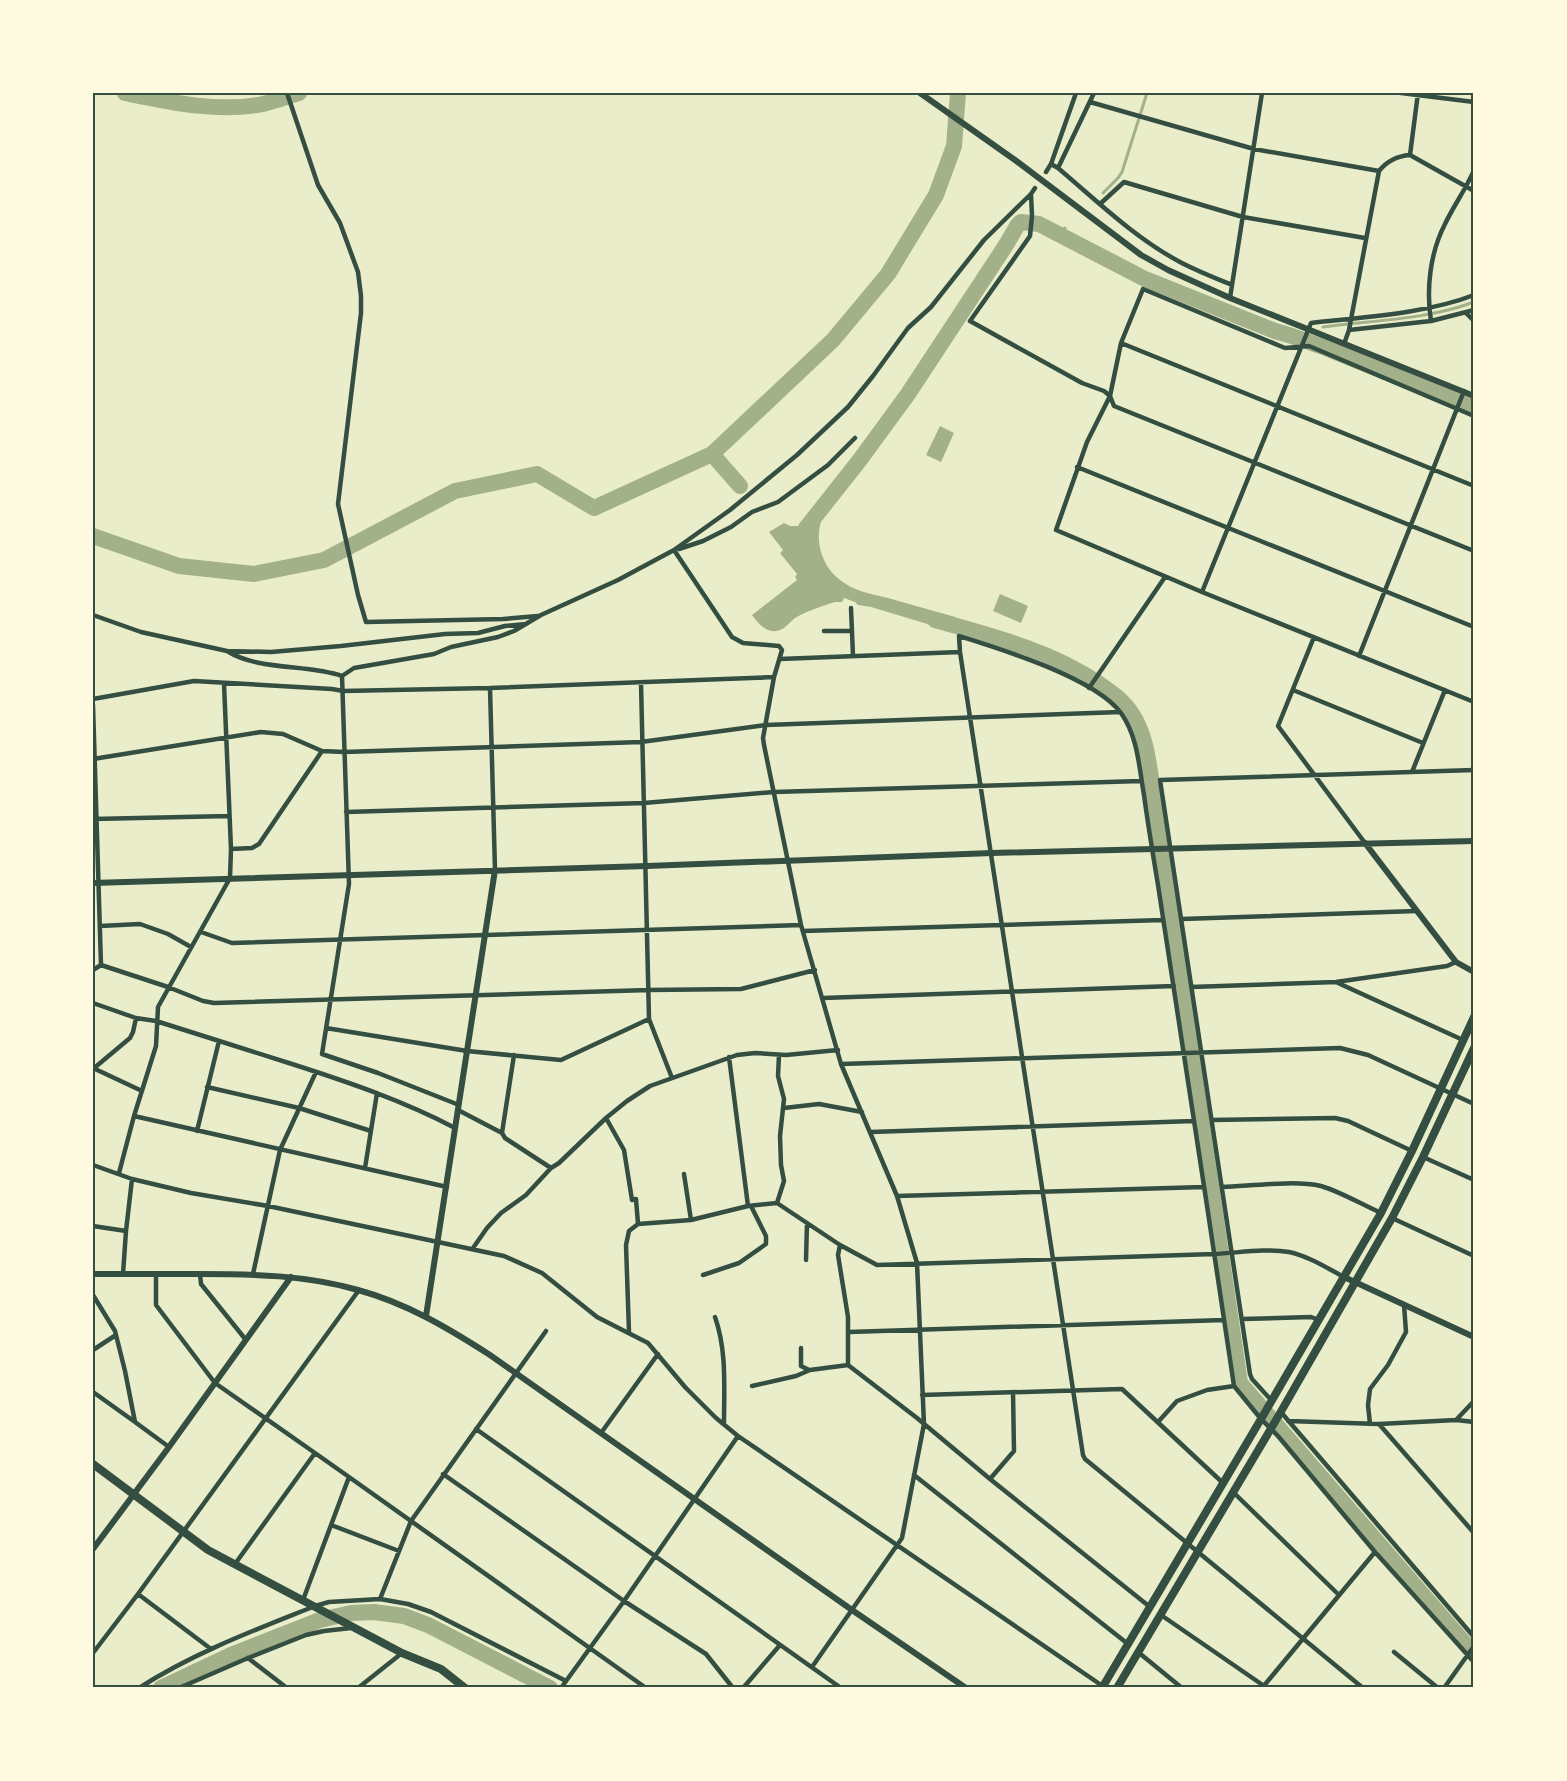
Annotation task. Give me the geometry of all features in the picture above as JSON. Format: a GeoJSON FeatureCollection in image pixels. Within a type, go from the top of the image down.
{"type":"FeatureCollection","features":[{"type":"Feature","properties":{"kind":"main road"},"geometry":{"type":"LineString","coordinates":[[1103,1687],[1381,1213],[1474,1017]]}},
{"type":"Feature","properties":{"kind":"main road"},"geometry":{"type":"LineString","coordinates":[[1117,1688],[1392,1218],[1474,1048]]}},
{"type":"Feature","properties":{"kind":"main road"},"geometry":{"type":"LineString","coordinates":[[93,1464],[208,1550],[402,1653],[441,1669],[465,1688]]}},
{"type":"Feature","properties":{"kind":"street"},"geometry":{"type":"LineString","coordinates":[[287,93],[318,185],[340,224],[358,272],[361,313],[338,504],[366,622],[541,615]]}},
{"type":"Feature","properties":{"kind":"street"},"geometry":{"type":"LineString","coordinates":[[920,93],[1141,255],[1186,280],[1306,333],[1344,344],[1462,395],[1474,396]]}},
{"type":"Feature","properties":{"kind":"street"},"geometry":{"type":"LineString","coordinates":[[1046,172],[1051,164],[1076,93]]}},
{"type":"Feature","properties":{"kind":"street"},"geometry":{"type":"LineString","coordinates":[[1058,168],[1094,93]]}},
{"type":"Feature","properties":{"kind":"street"},"geometry":{"type":"LineString","coordinates":[[1230,298],[1262,93]]}},
{"type":"Feature","properties":{"kind":"street"},"geometry":{"type":"LineString","coordinates":[[1401,93],[1474,102]]}},
{"type":"Feature","properties":{"kind":"street"},"geometry":{"type":"LineString","coordinates":[[1410,155],[1418,94]]}},
{"type":"Feature","properties":{"kind":"street"},"geometry":{"type":"LineString","coordinates":[[1090,102],[1254,149],[1379,171]]}},
{"type":"Feature","properties":{"kind":"street"},"geometry":{"type":"LineString","coordinates":[[1344,344],[1350,324],[1379,171],[1385,164],[1400,156],[1410,155],[1474,190]]}},
{"type":"Feature","properties":{"kind":"street"},"geometry":{"type":"LineString","coordinates":[[1051,164],[1121,222],[1158,249],[1181,263],[1232,285]]}},
{"type":"Feature","properties":{"kind":"street"},"geometry":{"type":"LineString","coordinates":[[1431,319],[1431,268],[1439,237],[1474,170]]}},
{"type":"Feature","properties":{"kind":"street"},"geometry":{"type":"LineString","coordinates":[[1100,204],[1124,182],[1243,217],[1365,238]]}},
{"type":"Feature","properties":{"kind":"street"},"geometry":{"type":"LineString","coordinates":[[342,676],[354,668],[434,654],[451,647],[514,632],[541,615],[618,580],[674,550],[730,510],[797,455],[848,407],[908,328],[931,307],[984,240],[1032,194],[1035,188]]}},
{"type":"Feature","properties":{"kind":"street"},"geometry":{"type":"LineString","coordinates":[[1032,194],[1030,236],[970,321],[1082,383],[1104,391],[1110,396],[1114,406],[1474,551]]}},
{"type":"Feature","properties":{"kind":"street"},"geometry":{"type":"LineString","coordinates":[[1474,416],[1309,346],[1286,348],[1143,289],[1121,343],[1110,396],[1087,442],[1056,530],[1165,577],[1474,702]]}},
{"type":"Feature","properties":{"kind":"street"},"geometry":{"type":"LineString","coordinates":[[1350,324],[1430,310],[1474,295]]}},
{"type":"Feature","properties":{"kind":"street"},"geometry":{"type":"LineString","coordinates":[[1202,592],[1311,323],[1350,324],[1431,319],[1474,310]]}},
{"type":"Feature","properties":{"kind":"street"},"geometry":{"type":"LineString","coordinates":[[1466,313],[1474,321]]}},
{"type":"Feature","properties":{"kind":"street"},"geometry":{"type":"LineString","coordinates":[[1121,343],[1474,486]]}},
{"type":"Feature","properties":{"kind":"street"},"geometry":{"type":"LineString","coordinates":[[1359,656],[1462,395]]}},
{"type":"Feature","properties":{"kind":"street"},"geometry":{"type":"LineString","coordinates":[[674,550],[703,541],[752,512],[778,502],[828,465],[855,438]]}},
{"type":"Feature","properties":{"kind":"street"},"geometry":{"type":"LineString","coordinates":[[1077,467],[1474,627]]}},
{"type":"Feature","properties":{"kind":"street"},"geometry":{"type":"LineString","coordinates":[[674,550],[732,637],[743,643],[779,646],[782,650],[774,676],[764,745],[801,925],[841,1064],[897,1196],[917,1263],[924,1424],[902,1538],[812,1667]]}},
{"type":"Feature","properties":{"kind":"street"},"geometry":{"type":"LineString","coordinates":[[1089,687],[1165,577]]}},
{"type":"Feature","properties":{"kind":"street"},"geometry":{"type":"LineString","coordinates":[[851,608],[853,656]]}},
{"type":"Feature","properties":{"kind":"street"},"geometry":{"type":"LineString","coordinates":[[93,615],[141,632],[227,651],[271,652],[445,634],[478,633],[505,626],[528,624]]}},
{"type":"Feature","properties":{"kind":"street"},"geometry":{"type":"LineString","coordinates":[[824,632],[852,631]]}},
{"type":"Feature","properties":{"kind":"street"},"geometry":{"type":"LineString","coordinates":[[1363,1688],[1085,1459],[1032,1126],[959,636],[1029,660],[1089,687],[1109,700],[1129,726],[1135,744],[1154,850],[1234,1386],[1474,1662]]}},
{"type":"Feature","properties":{"kind":"street"},"geometry":{"type":"LineString","coordinates":[[1314,637],[1278,726],[1456,962],[1474,972]]}},
{"type":"Feature","properties":{"kind":"street"},"geometry":{"type":"LineString","coordinates":[[227,651],[237,657],[294,669],[331,672],[342,676]]}},
{"type":"Feature","properties":{"kind":"street"},"geometry":{"type":"LineString","coordinates":[[780,659],[960,652]]}},
{"type":"Feature","properties":{"kind":"street"},"geometry":{"type":"LineString","coordinates":[[342,676],[349,874],[322,1054],[395,1079],[458,1107],[502,1132],[505,1138],[551,1168]]}},
{"type":"Feature","properties":{"kind":"street"},"geometry":{"type":"LineString","coordinates":[[93,699],[195,681],[343,691],[490,688],[774,676]]}},
{"type":"Feature","properties":{"kind":"street"},"geometry":{"type":"LineString","coordinates":[[641,682],[649,1019],[672,1078]]}},
{"type":"Feature","properties":{"kind":"street"},"geometry":{"type":"LineString","coordinates":[[119,1173],[156,1046],[158,1007],[230,878],[225,684]]}},
{"type":"Feature","properties":{"kind":"street"},"geometry":{"type":"LineString","coordinates":[[426,1316],[495,870],[490,688]]}},
{"type":"Feature","properties":{"kind":"street"},"geometry":{"type":"LineString","coordinates":[[1293,690],[1423,743]]}},
{"type":"Feature","properties":{"kind":"street"},"geometry":{"type":"LineString","coordinates":[[1412,772],[1445,690]]}},
{"type":"Feature","properties":{"kind":"street"},"geometry":{"type":"LineString","coordinates":[[93,705],[96,883],[101,965]]}},
{"type":"Feature","properties":{"kind":"street"},"geometry":{"type":"LineString","coordinates":[[94,759],[272,732],[283,734],[322,751],[344,752],[641,742],[766,725],[1120,712]]}},
{"type":"Feature","properties":{"kind":"street"},"geometry":{"type":"LineString","coordinates":[[231,849],[252,848],[258,844],[322,751]]}},
{"type":"Feature","properties":{"kind":"street"},"geometry":{"type":"LineString","coordinates":[[1271,1402],[1250,1374],[1200,1053],[1182,919],[1168,849],[1160,780],[1474,770]]}},
{"type":"Feature","properties":{"kind":"street"},"geometry":{"type":"LineString","coordinates":[[346,812],[644,803],[774,792],[1141,782]]}},
{"type":"Feature","properties":{"kind":"street"},"geometry":{"type":"LineString","coordinates":[[95,819],[229,816]]}},
{"type":"Feature","properties":{"kind":"street"},"geometry":{"type":"LineString","coordinates":[[96,883],[992,853],[1474,841]]}},
{"type":"Feature","properties":{"kind":"street"},"geometry":{"type":"LineString","coordinates":[[1182,919],[1416,911]]}},
{"type":"Feature","properties":{"kind":"street"},"geometry":{"type":"LineString","coordinates":[[803,931],[1164,920]]}},
{"type":"Feature","properties":{"kind":"street"},"geometry":{"type":"LineString","coordinates":[[100,926],[140,924],[168,934],[191,947]]}},
{"type":"Feature","properties":{"kind":"street"},"geometry":{"type":"LineString","coordinates":[[201,932],[232,943],[801,925]]}},
{"type":"Feature","properties":{"kind":"street"},"geometry":{"type":"LineString","coordinates":[[1191,987],[1336,982],[1448,966],[1456,962]]}},
{"type":"Feature","properties":{"kind":"street"},"geometry":{"type":"LineString","coordinates":[[93,970],[101,965]]}},
{"type":"Feature","properties":{"kind":"street"},"geometry":{"type":"LineString","coordinates":[[101,965],[168,987],[203,1002],[214,1003],[741,989],[815,970]]}},
{"type":"Feature","properties":{"kind":"street"},"geometry":{"type":"LineString","coordinates":[[1336,982],[1463,1040]]}},
{"type":"Feature","properties":{"kind":"street"},"geometry":{"type":"LineString","coordinates":[[823,998],[1174,986]]}},
{"type":"Feature","properties":{"kind":"street"},"geometry":{"type":"LineString","coordinates":[[93,1003],[136,1018],[156,1021],[377,1093],[435,1117],[455,1128]]}},
{"type":"Feature","properties":{"kind":"street"},"geometry":{"type":"LineString","coordinates":[[136,1018],[130,1038],[93,1069],[142,1091]]}},
{"type":"Feature","properties":{"kind":"street"},"geometry":{"type":"LineString","coordinates":[[326,1028],[467,1051],[561,1060],[649,1019]]}},
{"type":"Feature","properties":{"kind":"street"},"geometry":{"type":"LineString","coordinates":[[197,1131],[219,1041]]}},
{"type":"Feature","properties":{"kind":"street"},"geometry":{"type":"LineString","coordinates":[[841,1064],[1340,1048],[1368,1055],[1474,1104]]}},
{"type":"Feature","properties":{"kind":"street"},"geometry":{"type":"LineString","coordinates":[[473,1248],[501,1213],[526,1195],[551,1168],[606,1118],[650,1086],[737,1055],[755,1053],[779,1055],[838,1050]]}},
{"type":"Feature","properties":{"kind":"street"},"geometry":{"type":"LineString","coordinates":[[502,1132],[514,1055]]}},
{"type":"Feature","properties":{"kind":"street"},"geometry":{"type":"LineString","coordinates":[[777,1203],[784,1181],[780,1136],[784,1099],[778,1076],[779,1055]]}},
{"type":"Feature","properties":{"kind":"street"},"geometry":{"type":"LineString","coordinates":[[703,1275],[739,1263],[766,1244],[766,1236],[749,1206],[729,1058]]}},
{"type":"Feature","properties":{"kind":"street"},"geometry":{"type":"LineString","coordinates":[[254,1274],[280,1150],[316,1072]]}},
{"type":"Feature","properties":{"kind":"street"},"geometry":{"type":"LineString","coordinates":[[207,1087],[299,1108],[371,1131]]}},
{"type":"Feature","properties":{"kind":"street"},"geometry":{"type":"LineString","coordinates":[[365,1168],[377,1093]]}},
{"type":"Feature","properties":{"kind":"street"},"geometry":{"type":"LineString","coordinates":[[784,1108],[819,1104],[862,1112]]}},
{"type":"Feature","properties":{"kind":"street"},"geometry":{"type":"LineString","coordinates":[[134,1116],[447,1187]]}},
{"type":"Feature","properties":{"kind":"street"},"geometry":{"type":"LineString","coordinates":[[606,1118],[624,1150],[632,1200],[636,1200],[639,1224]]}},
{"type":"Feature","properties":{"kind":"street"},"geometry":{"type":"LineString","coordinates":[[1212,1120],[1335,1118],[1348,1120],[1412,1151]]}},
{"type":"Feature","properties":{"kind":"street"},"geometry":{"type":"LineString","coordinates":[[871,1132],[1194,1121]]}},
{"type":"Feature","properties":{"kind":"street"},"geometry":{"type":"LineString","coordinates":[[1423,1156],[1474,1180]]}},
{"type":"Feature","properties":{"kind":"street"},"geometry":{"type":"LineString","coordinates":[[93,1165],[132,1179],[191,1193],[268,1206],[473,1248],[504,1256],[533,1268],[597,1317],[648,1343],[685,1387],[738,1436],[1103,1687]]}},
{"type":"Feature","properties":{"kind":"street"},"geometry":{"type":"LineString","coordinates":[[684,1174],[691,1220]]}},
{"type":"Feature","properties":{"kind":"street"},"geometry":{"type":"LineString","coordinates":[[123,1274],[132,1179]]}},
{"type":"Feature","properties":{"kind":"street"},"geometry":{"type":"LineString","coordinates":[[1222,1187],[1302,1184],[1317,1186],[1331,1189],[1381,1213]]}},
{"type":"Feature","properties":{"kind":"street"},"geometry":{"type":"LineString","coordinates":[[897,1196],[1204,1187]]}},
{"type":"Feature","properties":{"kind":"street"},"geometry":{"type":"LineString","coordinates":[[629,1332],[626,1245],[629,1231],[639,1224],[691,1220],[749,1206],[777,1203],[840,1245],[877,1264],[1289,1252],[1307,1258],[1474,1337]]}},
{"type":"Feature","properties":{"kind":"street"},"geometry":{"type":"LineString","coordinates":[[1392,1218],[1474,1256]]}},
{"type":"Feature","properties":{"kind":"street"},"geometry":{"type":"LineString","coordinates":[[806,1260],[807,1223]]}},
{"type":"Feature","properties":{"kind":"street"},"geometry":{"type":"LineString","coordinates":[[93,1226],[126,1231]]}},
{"type":"Feature","properties":{"kind":"street"},"geometry":{"type":"LineString","coordinates":[[840,1245],[838,1255],[849,1332],[848,1365]]}},
{"type":"Feature","properties":{"kind":"street"},"geometry":{"type":"LineString","coordinates":[[93,1274],[291,1276],[359,1290],[426,1316],[515,1372],[852,1611],[966,1688]]}},
{"type":"Feature","properties":{"kind":"street"},"geometry":{"type":"LineString","coordinates":[[156,1274],[156,1305],[215,1383],[646,1688]]}},
{"type":"Feature","properties":{"kind":"street"},"geometry":{"type":"LineString","coordinates":[[200,1274],[201,1284],[246,1340]]}},
{"type":"Feature","properties":{"kind":"street"},"geometry":{"type":"LineString","coordinates":[[93,1549],[291,1276]]}},
{"type":"Feature","properties":{"kind":"street"},"geometry":{"type":"LineString","coordinates":[[93,1653],[359,1290]]}},
{"type":"Feature","properties":{"kind":"street"},"geometry":{"type":"LineString","coordinates":[[93,1295],[116,1335],[135,1422]]}},
{"type":"Feature","properties":{"kind":"street"},"geometry":{"type":"LineString","coordinates":[[1370,1424],[1368,1405],[1370,1389],[1388,1365],[1406,1332],[1404,1305]]}},
{"type":"Feature","properties":{"kind":"street"},"geometry":{"type":"LineString","coordinates":[[715,1317],[723,1348],[724,1425]]}},
{"type":"Feature","properties":{"kind":"street"},"geometry":{"type":"LineString","coordinates":[[1242,1319],[1311,1317],[1319,1320]]}},
{"type":"Feature","properties":{"kind":"street"},"geometry":{"type":"LineString","coordinates":[[849,1332],[1224,1320]]}},
{"type":"Feature","properties":{"kind":"street"},"geometry":{"type":"LineString","coordinates":[[380,1599],[411,1521],[546,1331]]}},
{"type":"Feature","properties":{"kind":"street"},"geometry":{"type":"LineString","coordinates":[[93,1350],[116,1335]]}},
{"type":"Feature","properties":{"kind":"street"},"geometry":{"type":"LineString","coordinates":[[801,1348],[801,1366],[810,1370]]}},
{"type":"Feature","properties":{"kind":"street"},"geometry":{"type":"LineString","coordinates":[[601,1433],[658,1354]]}},
{"type":"Feature","properties":{"kind":"street"},"geometry":{"type":"LineString","coordinates":[[752,1386],[796,1376],[810,1370],[848,1365],[1150,1607]]}},
{"type":"Feature","properties":{"kind":"street"},"geometry":{"type":"LineString","coordinates":[[1158,1422],[1177,1401],[1207,1390],[1234,1386]]}},
{"type":"Feature","properties":{"kind":"street"},"geometry":{"type":"LineString","coordinates":[[922,1395],[1122,1389],[1223,1483]]}},
{"type":"Feature","properties":{"kind":"street"},"geometry":{"type":"LineString","coordinates":[[93,1392],[169,1447]]}},
{"type":"Feature","properties":{"kind":"street"},"geometry":{"type":"LineString","coordinates":[[990,1479],[1014,1450],[1013,1392]]}},
{"type":"Feature","properties":{"kind":"street"},"geometry":{"type":"LineString","coordinates":[[1456,1420],[1474,1401]]}},
{"type":"Feature","properties":{"kind":"street"},"geometry":{"type":"LineString","coordinates":[[1279,1413],[1474,1637]]}},
{"type":"Feature","properties":{"kind":"street"},"geometry":{"type":"LineString","coordinates":[[1288,1421],[1370,1424],[1456,1420],[1474,1422]]}},
{"type":"Feature","properties":{"kind":"street"},"geometry":{"type":"LineString","coordinates":[[1379,1424],[1474,1533]]}},
{"type":"Feature","properties":{"kind":"street"},"geometry":{"type":"LineString","coordinates":[[476,1429],[837,1687]]}},
{"type":"Feature","properties":{"kind":"street"},"geometry":{"type":"LineString","coordinates":[[139,1688],[155,1677],[211,1649],[329,1602],[380,1599],[408,1604],[431,1612],[563,1685],[738,1436]]}},
{"type":"Feature","properties":{"kind":"street"},"geometry":{"type":"LineString","coordinates":[[235,1564],[315,1454]]}},
{"type":"Feature","properties":{"kind":"street"},"geometry":{"type":"LineString","coordinates":[[443,1474],[624,1601],[706,1654],[733,1688]]}},
{"type":"Feature","properties":{"kind":"street"},"geometry":{"type":"LineString","coordinates":[[914,1475],[1128,1644]]}},
{"type":"Feature","properties":{"kind":"street"},"geometry":{"type":"LineString","coordinates":[[303,1600],[349,1477]]}},
{"type":"Feature","properties":{"kind":"street"},"geometry":{"type":"LineString","coordinates":[[1233,1492],[1339,1595]]}},
{"type":"Feature","properties":{"kind":"street"},"geometry":{"type":"LineString","coordinates":[[331,1525],[399,1551]]}},
{"type":"Feature","properties":{"kind":"street"},"geometry":{"type":"LineString","coordinates":[[1160,1614],[1264,1687],[1376,1552]]}},
{"type":"Feature","properties":{"kind":"street"},"geometry":{"type":"LineString","coordinates":[[138,1594],[211,1649]]}},
{"type":"Feature","properties":{"kind":"street"},"geometry":{"type":"LineString","coordinates":[[179,1688],[306,1635],[354,1627]]}},
{"type":"Feature","properties":{"kind":"street"},"geometry":{"type":"LineString","coordinates":[[742,1688],[780,1645]]}},
{"type":"Feature","properties":{"kind":"street"},"geometry":{"type":"LineString","coordinates":[[1444,1688],[1474,1646]]}},
{"type":"Feature","properties":{"kind":"street"},"geometry":{"type":"LineString","coordinates":[[1138,1652],[1182,1688]]}},
{"type":"Feature","properties":{"kind":"street"},"geometry":{"type":"LineString","coordinates":[[1394,1652],[1438,1688]]}},
{"type":"Feature","properties":{"kind":"street"},"geometry":{"type":"LineString","coordinates":[[358,1688],[402,1653]]}},
{"type":"Feature","properties":{"kind":"street"},"geometry":{"type":"LineString","coordinates":[[248,1658],[287,1688]]}},
{"type":"Feature","properties":{"kind":"shaded area"},"geometry":{"type":"Polygon","coordinates":[[[940,426],[954,433],[941,462],[926,455],[940,426]]]}},
{"type":"Feature","properties":{"kind":"shaded area"},"geometry":{"type":"Polygon","coordinates":[[[816,509],[824,514],[819,531],[820,550],[833,574],[851,587],[863,592],[955,617],[954,632],[858,605],[844,598],[842,602],[835,602],[800,615],[779,630],[770,631],[762,626],[752,615],[797,580],[795,577],[797,574],[780,553],[783,550],[769,532],[784,523],[790,526],[801,526],[816,509]]]}},
{"type":"Feature","properties":{"kind":"shaded area"},"geometry":{"type":"Polygon","coordinates":[[[1000,594],[1028,606],[1021,623],[993,611],[1000,594]]]}},
{"type":"Feature","properties":{"kind":"waterway"},"geometry":{"type":"LineString","coordinates":[[125,93],[211,107],[263,104],[299,93]]}},
{"type":"Feature","properties":{"kind":"waterway"},"geometry":{"type":"LineString","coordinates":[[93,536],[179,566],[254,574],[324,560],[455,491],[537,474],[594,508],[712,454],[833,340],[888,274],[936,195],[954,146],[958,93]]}},
{"type":"Feature","properties":{"kind":"waterway"},"geometry":{"type":"LineString","coordinates":[[1103,193],[1122,172],[1147,93]]}},
{"type":"Feature","properties":{"kind":"waterway"},"geometry":{"type":"LineString","coordinates":[[806,528],[908,394],[1021,222],[1039,224],[1145,279],[1275,331],[1326,348],[1474,408]]}},
{"type":"Feature","properties":{"kind":"waterway"},"geometry":{"type":"LineString","coordinates":[[1059,234],[1065,228]]}},
{"type":"Feature","properties":{"kind":"waterway"},"geometry":{"type":"LineString","coordinates":[[1323,327],[1419,316],[1474,302]]}},
{"type":"Feature","properties":{"kind":"waterway"},"geometry":{"type":"LineString","coordinates":[[712,454],[740,486]]}},
{"type":"Feature","properties":{"kind":"waterway"},"geometry":{"type":"LineString","coordinates":[[935,620],[1019,645],[1060,661],[1112,693],[1125,705],[1137,722],[1146,748],[1152,784],[1240,1383],[1474,1654]]}},
{"type":"Feature","properties":{"kind":"waterway"},"geometry":{"type":"LineString","coordinates":[[161,1688],[231,1655],[320,1620],[351,1613],[374,1612],[404,1616],[428,1625],[550,1688]]}}]}
